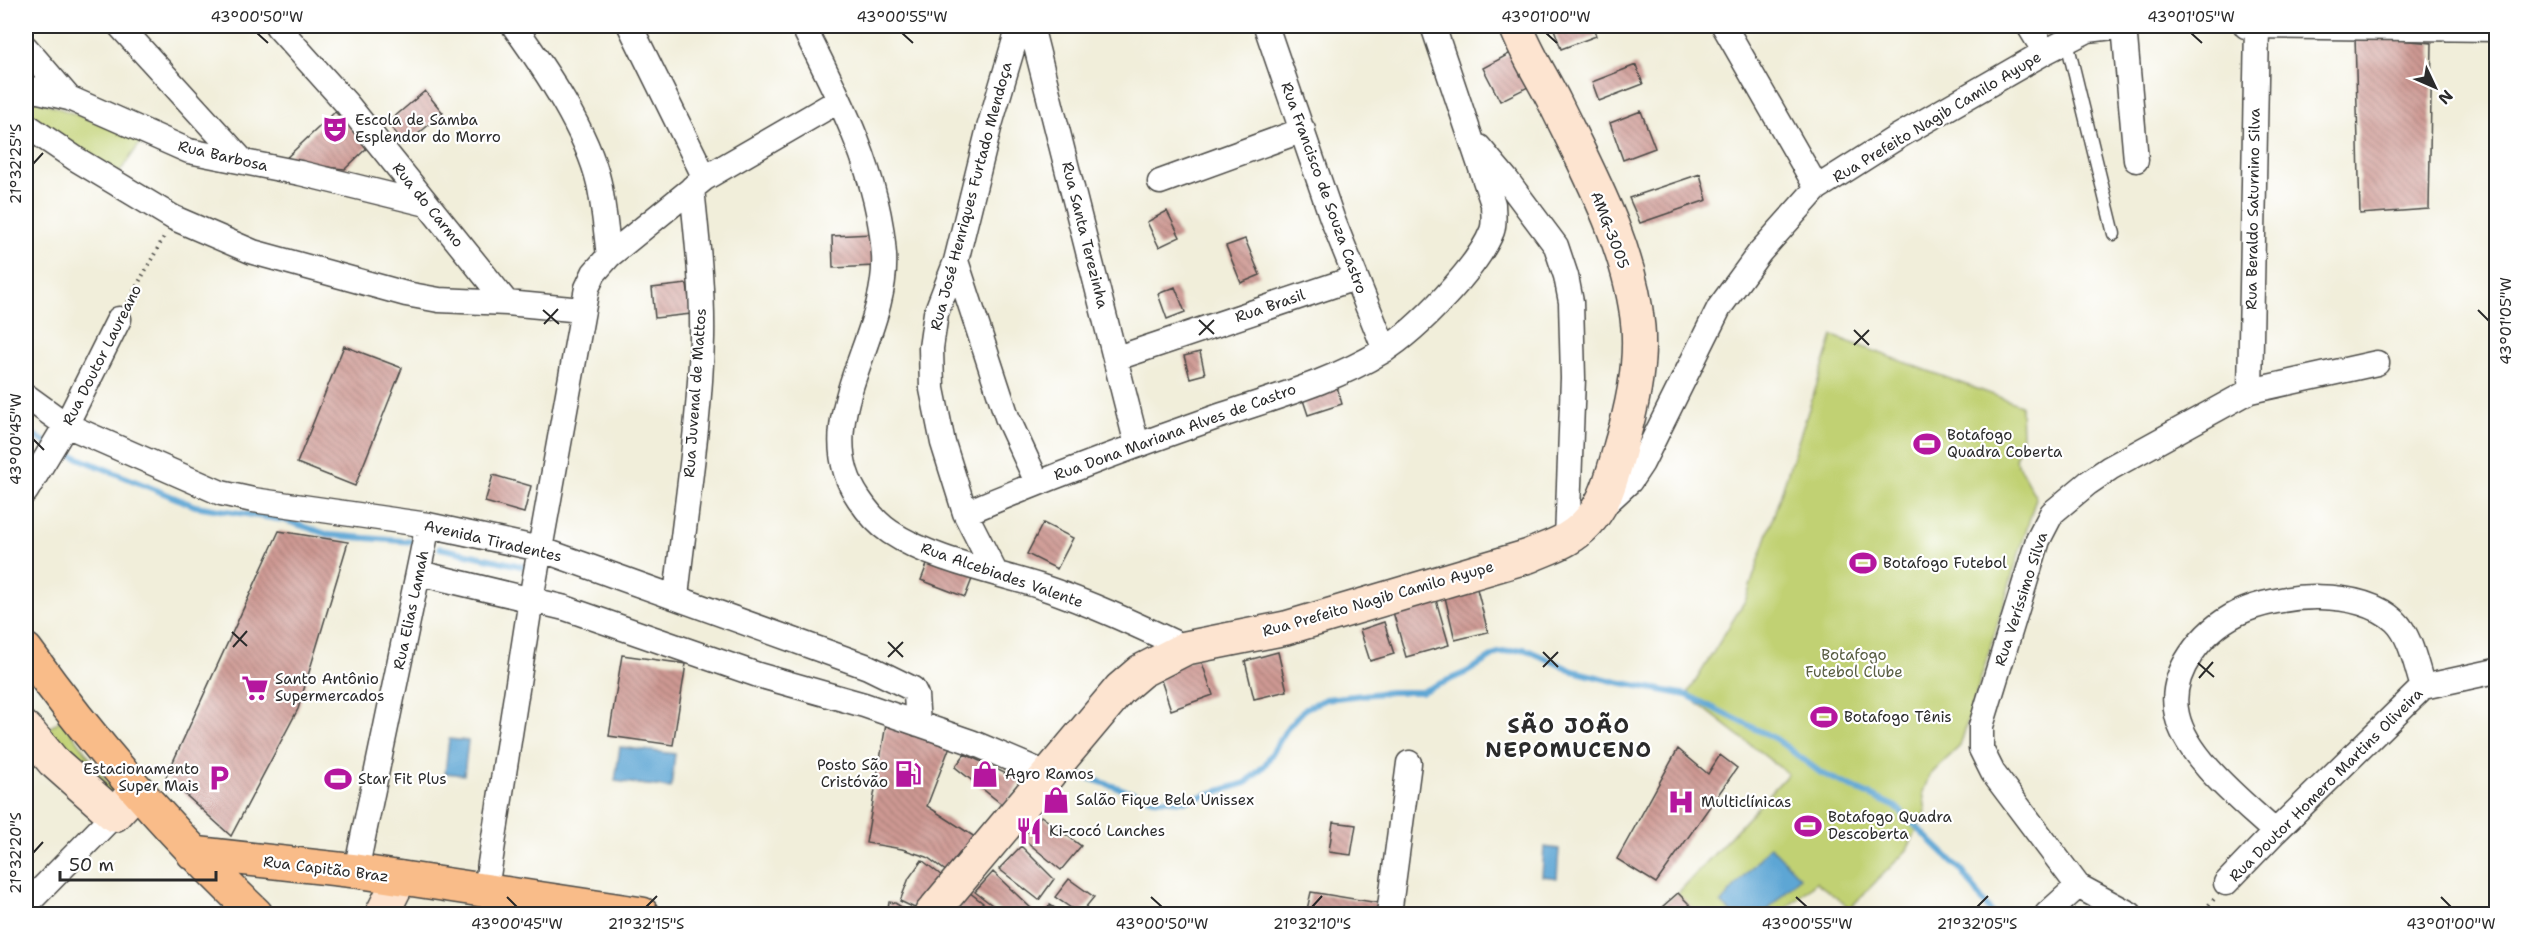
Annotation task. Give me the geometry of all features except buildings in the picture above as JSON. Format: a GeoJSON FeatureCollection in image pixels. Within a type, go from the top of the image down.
{"type":"FeatureCollection","features":[{"type":"Feature","properties":{"kind":"main road","name":"AMG-3005"},"geometry":{"type":"LineString","coordinates":[[1514,32],[1554,101],[1607,215],[1626,267],[1638,328],[1637,369],[1627,423],[1613,474],[1599,510],[1567,539]]}},
{"type":"Feature","properties":{"kind":"main road","name":"Rua Prefeito Nagib Camilo Ayupe"},"geometry":{"type":"LineString","coordinates":[[931,915],[1120,689],[1141,671],[1186,648],[1286,628],[1529,556],[1567,539]]}},
{"type":"Feature","properties":{"kind":"main road"},"geometry":{"type":"LineString","coordinates":[[26,650],[85,730],[137,790],[193,853],[256,915]]}},
{"type":"Feature","properties":{"kind":"main road"},"geometry":{"type":"LineString","coordinates":[[26,729],[53,761],[114,815],[137,790]]}},
{"type":"Feature","properties":{"kind":"main road","name":"Rua Capitão Braz"},"geometry":{"type":"LineString","coordinates":[[193,853],[356,871],[486,889],[642,915]]}},
{"type":"Feature","properties":{"kind":"main road"},"geometry":{"type":"LineString","coordinates":[[382,915],[400,878]]}},
{"type":"Feature","properties":{"kind":"street"},"geometry":{"type":"LineString","coordinates":[[120,26],[242,160]]}},
{"type":"Feature","properties":{"kind":"street","name":"Rua do Carmo"},"geometry":{"type":"LineString","coordinates":[[277,26],[347,104],[507,303]]}},
{"type":"Feature","properties":{"kind":"street"},"geometry":{"type":"LineString","coordinates":[[514,26],[568,111],[587,148],[599,183],[609,256]]}},
{"type":"Feature","properties":{"kind":"street"},"geometry":{"type":"LineString","coordinates":[[630,26],[698,183]]}},
{"type":"Feature","properties":{"kind":"street","name":"Rua Alcebiades Valente"},"geometry":{"type":"LineString","coordinates":[[803,26],[870,174],[884,257],[881,290],[848,396],[841,429],[842,459],[850,487],[867,511],[889,531],[921,549],[1100,608],[1186,648]]}},
{"type":"Feature","properties":{"kind":"street","name":"Rua José Henriques Furtado Mendoça"},"geometry":{"type":"LineString","coordinates":[[995,572],[965,513],[943,443],[932,389],[931,348],[936,313],[956,261],[989,128],[1019,26]]}},
{"type":"Feature","properties":{"kind":"street","name":"Rua Santa Terezinha"},"geometry":{"type":"LineString","coordinates":[[1031,26],[1117,358],[1137,445]]}},
{"type":"Feature","properties":{"kind":"street","name":"Rua Francisco de Souza Castro"},"geometry":{"type":"LineString","coordinates":[[1266,26],[1355,278],[1385,350]]}},
{"type":"Feature","properties":{"kind":"street","name":"Rua Dona Mariana Alves de Castro"},"geometry":{"type":"LineString","coordinates":[[965,513],[1037,482],[1347,370],[1385,350],[1428,314],[1464,275],[1486,243],[1493,228],[1493,204],[1433,26]]}},
{"type":"Feature","properties":{"kind":"street"},"geometry":{"type":"LineString","coordinates":[[1724,26],[1816,188]]}},
{"type":"Feature","properties":{"kind":"street"},"geometry":{"type":"LineString","coordinates":[[2029,26],[2045,52]]}},
{"type":"Feature","properties":{"kind":"street"},"geometry":{"type":"LineString","coordinates":[[2123,26],[2136,160]]}},
{"type":"Feature","properties":{"kind":"street","name":"Rua Prefeito Nagib Camilo Ayupe"},"geometry":{"type":"LineString","coordinates":[[1599,510],[1630,481],[1642,463],[1719,308],[1760,252],[1816,188],[1899,136],[2045,52],[2088,30],[2123,26]]}},
{"type":"Feature","properties":{"kind":"street"},"geometry":{"type":"LineString","coordinates":[[2251,26],[2454,26],[2496,29]]}},
{"type":"Feature","properties":{"kind":"street","name":"Rua Beraldo Saturnino Silva"},"geometry":{"type":"LineString","coordinates":[[2250,391],[2251,26]]}},
{"type":"Feature","properties":{"kind":"street"},"geometry":{"type":"LineString","coordinates":[[26,48],[69,98]]}},
{"type":"Feature","properties":{"kind":"street","name":"Rua Barbosa"},"geometry":{"type":"LineString","coordinates":[[26,88],[69,98],[189,151],[242,160],[427,204]]}},
{"type":"Feature","properties":{"kind":"street"},"geometry":{"type":"LineString","coordinates":[[486,889],[531,599],[587,288],[594,273],[609,256],[698,183],[838,101]]}},
{"type":"Feature","properties":{"kind":"street"},"geometry":{"type":"LineString","coordinates":[[26,125],[76,159],[174,218],[253,252],[395,291],[439,300],[582,310]]}},
{"type":"Feature","properties":{"kind":"street"},"geometry":{"type":"LineString","coordinates":[[1160,182],[1303,130]]}},
{"type":"Feature","properties":{"kind":"street"},"geometry":{"type":"LineString","coordinates":[[1472,138],[1556,246],[1566,276],[1570,302],[1572,378],[1567,539]]}},
{"type":"Feature","properties":{"kind":"street","name":"Rua Juvenal de Mattos"},"geometry":{"type":"LineString","coordinates":[[676,597],[702,340],[698,183]]}},
{"type":"Feature","properties":{"kind":"street"},"geometry":{"type":"LineString","coordinates":[[956,261],[1007,417],[1037,482]]}},
{"type":"Feature","properties":{"kind":"street","name":"Rua Brasil"},"geometry":{"type":"LineString","coordinates":[[1117,358],[1355,278]]}},
{"type":"Feature","properties":{"kind":"street","name":"Rua Doutor Laureano"},"geometry":{"type":"LineString","coordinates":[[26,491],[66,425],[119,319]]}},
{"type":"Feature","properties":{"kind":"street","name":"Rua Veríssimo Silva"},"geometry":{"type":"LineString","coordinates":[[2130,915],[2079,886],[1993,773],[1981,749],[1981,726],[2031,558],[2052,513],[2067,498],[2110,468],[2250,391],[2378,363]]}},
{"type":"Feature","properties":{"kind":"street","name":"Avenida Tiradentes"},"geometry":{"type":"LineString","coordinates":[[26,396],[66,425],[221,493],[253,500],[428,525],[540,549],[868,667],[913,689],[916,695],[918,724]]}},
{"type":"Feature","properties":{"kind":"street","name":"Rua Elias Lamah"},"geometry":{"type":"LineString","coordinates":[[356,871],[428,525]]}},
{"type":"Feature","properties":{"kind":"street"},"geometry":{"type":"LineString","coordinates":[[418,573],[531,599],[609,623],[758,675],[864,705],[971,742],[1049,775]]}},
{"type":"Feature","properties":{"kind":"street"},"geometry":{"type":"LineString","coordinates":[[2275,832],[2214,775],[2184,732],[2177,716],[2175,694],[2179,678],[2187,660],[2202,641],[2238,613],[2267,603],[2294,598],[2327,598],[2361,602],[2381,610],[2397,622],[2408,641],[2423,687]]}},
{"type":"Feature","properties":{"kind":"street","name":"Rua Doutor Homero Martins Oliveira"},"geometry":{"type":"LineString","coordinates":[[2226,883],[2423,687],[2493,676]]}},
{"type":"Feature","properties":{"kind":"street"},"geometry":{"type":"LineString","coordinates":[[1389,915],[1409,763]]}},
{"type":"Feature","properties":{"kind":"street"},"geometry":{"type":"LineString","coordinates":[[26,905],[114,815]]}},
{"type":"Feature","properties":{"kind":"street"},"geometry":{"type":"LineString","coordinates":[[2047,915],[2079,886]]}},
{"type":"Feature","properties":{"kind":"lane"},"geometry":{"type":"LineString","coordinates":[[2067,42],[2114,234]]}},
{"type":"Feature","properties":{"kind":"path","name":"Rua Doutor Laureano"},"geometry":{"type":"LineString","coordinates":[[119,319],[174,218]]}},
{"type":"Feature","properties":{"kind":"green space"},"geometry":{"type":"Polygon","coordinates":[[[26,96],[143,139],[117,176],[26,114],[26,96]]]}},
{"type":"Feature","properties":{"kind":"green space","name":"Botafogo Futebol Clube"},"geometry":{"type":"Polygon","coordinates":[[[1833,336],[2021,405],[2022,439],[2015,459],[2036,498],[1960,746],[1929,776],[1923,792],[1926,811],[1907,850],[1850,908],[1816,882],[1780,914],[1654,914],[1678,893],[1788,774],[1687,695],[1746,599],[1833,336]]]}},
{"type":"Feature","properties":{"kind":"green space"},"geometry":{"type":"Polygon","coordinates":[[[62,719],[115,793],[103,792],[39,735],[62,719]]]}},
{"type":"Feature","properties":{"kind":"water"},"geometry":{"type":"Polygon","coordinates":[[[449,739],[468,741],[464,775],[445,773],[449,739]]]}},
{"type":"Feature","properties":{"kind":"water"},"geometry":{"type":"Polygon","coordinates":[[[620,747],[675,754],[671,788],[615,781],[620,747]]]}},
{"type":"Feature","properties":{"kind":"water"},"geometry":{"type":"Polygon","coordinates":[[[1770,846],[1800,877],[1764,914],[1733,914],[1721,903],[1770,846]]]}},
{"type":"Feature","properties":{"kind":"water"},"geometry":{"type":"Polygon","coordinates":[[[1544,847],[1559,849],[1557,878],[1542,876],[1544,847]]]}},
{"type":"Feature","properties":{"kind":"waterway"},"geometry":{"type":"LineString","coordinates":[[26,430],[48,444]]}},
{"type":"Feature","properties":{"kind":"waterway"},"geometry":{"type":"LineString","coordinates":[[64,452],[195,506],[284,520],[330,535],[414,542]]}},
{"type":"Feature","properties":{"kind":"waterway"},"geometry":{"type":"LineString","coordinates":[[440,548],[530,568]]}},
{"type":"Feature","properties":{"kind":"waterway"},"geometry":{"type":"LineString","coordinates":[[1082,776],[1153,799],[1185,801],[1246,783],[1265,765],[1288,727],[1306,708],[1326,699],[1391,692],[1421,692],[1467,672],[1498,653],[1525,649],[1573,671],[1687,695],[1776,739],[1821,773],[1896,807],[1962,871],[1992,914]]}},
{"type":"Feature","properties":{"kind":"place","name":"Escola de Samba Esplendor do Morro"},"geometry":{"type":"Point","coordinates":[335,129]}},
{"type":"Feature","properties":{"kind":"place","name":"Botafogo Quadra Coberta"},"geometry":{"type":"Point","coordinates":[1927,444]}},
{"type":"Feature","properties":{"kind":"place","name":"Botafogo Futebol"},"geometry":{"type":"Point","coordinates":[1863,563]}},
{"type":"Feature","properties":{"kind":"place","name":"Santo Antônio Supermercados"},"geometry":{"type":"Point","coordinates":[255,688]}},
{"type":"Feature","properties":{"kind":"place","name":"Botafogo Tênis"},"geometry":{"type":"Point","coordinates":[1824,717]}},
{"type":"Feature","properties":{"kind":"place","name":"Posto São Cristóvão"},"geometry":{"type":"Point","coordinates":[908,774]}},
{"type":"Feature","properties":{"kind":"place","name":"Agro Ramos"},"geometry":{"type":"Point","coordinates":[985,774]}},
{"type":"Feature","properties":{"kind":"place","name":"Estacionamento Super Mais"},"geometry":{"type":"Point","coordinates":[219,778]}},
{"type":"Feature","properties":{"kind":"place","name":"Star Fit Plus"},"geometry":{"type":"Point","coordinates":[338,779]}},
{"type":"Feature","properties":{"kind":"place","name":"Salão Fique Bela Unissex"},"geometry":{"type":"Point","coordinates":[1056,800]}},
{"type":"Feature","properties":{"kind":"place","name":"Multiclínicas"},"geometry":{"type":"Point","coordinates":[1681,802]}},
{"type":"Feature","properties":{"kind":"place","name":"Botafogo Quadra Descoberta"},"geometry":{"type":"Point","coordinates":[1808,826]}},
{"type":"Feature","properties":{"kind":"place","name":"Ki-cocó Lanches"},"geometry":{"type":"Point","coordinates":[1029,831]}},
{"type":"Feature","properties":{"kind":"district","name":"SÃO JOÃO NEPOMUCENO"},"geometry":{"type":"Point","coordinates":[1569,738]}}]}
